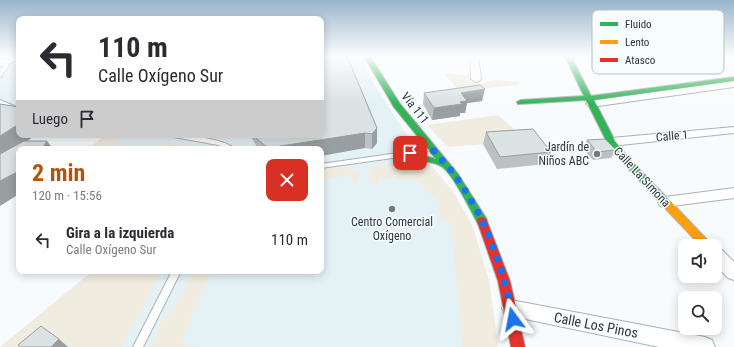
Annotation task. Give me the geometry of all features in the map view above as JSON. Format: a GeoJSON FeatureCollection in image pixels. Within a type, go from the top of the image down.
{"type":"FeatureCollection","features":[{"type":"Feature","properties":{"kind":"street","name":"Vía 111"},"geometry":{"type":"LineString","coordinates":[[376,72],[407,118],[458,179],[486,230],[492,243],[511,308],[518,347]]}},
{"type":"Feature","properties":{"kind":"street"},"geometry":{"type":"LineString","coordinates":[[475,72],[476,79]]}},
{"type":"Feature","properties":{"kind":"street","name":"Calle La Simona"},"geometry":{"type":"LineString","coordinates":[[576,72],[611,142],[627,162],[701,239]]}},
{"type":"Feature","properties":{"kind":"street"},"geometry":{"type":"LineString","coordinates":[[590,100],[734,79]]}},
{"type":"Feature","properties":{"kind":"street"},"geometry":{"type":"LineString","coordinates":[[521,102],[590,100],[734,84]]}},
{"type":"Feature","properties":{"kind":"street"},"geometry":{"type":"LineString","coordinates":[[407,118],[408,140],[398,155],[418,157],[445,164]]}},
{"type":"Feature","properties":{"kind":"street","name":"Calle 1"},"geometry":{"type":"LineString","coordinates":[[611,142],[734,130]]}},
{"type":"Feature","properties":{"kind":"street"},"geometry":{"type":"LineString","coordinates":[[665,202],[734,193]]}},
{"type":"Feature","properties":{"kind":"street"},"geometry":{"type":"LineString","coordinates":[[722,261],[734,273]]}},
{"type":"Feature","properties":{"kind":"street","name":"Calle Los Pinos"},"geometry":{"type":"LineString","coordinates":[[511,308],[705,347]]}},
{"type":"Feature","properties":{"kind":"lane"},"geometry":{"type":"LineString","coordinates":[[0,102],[16,109]]}},
{"type":"Feature","properties":{"kind":"lane"},"geometry":{"type":"LineString","coordinates":[[191,138],[220,143],[226,146]]}},
{"type":"Feature","properties":{"kind":"lane"},"geometry":{"type":"LineString","coordinates":[[324,166],[432,149]]}},
{"type":"Feature","properties":{"kind":"lane"},"geometry":{"type":"LineString","coordinates":[[138,347],[175,274]]}},
{"type":"Feature","properties":{"kind":"shaded area"},"geometry":{"type":"Polygon","coordinates":[[[0,72],[16,72],[16,113],[0,109],[0,72]]]}},
{"type":"Feature","properties":{"kind":"shaded area","name":"Centro Comercial Oxígeno"},"geometry":{"type":"Polygon","coordinates":[[[324,72],[369,72],[374,84],[404,131],[453,192],[472,225],[489,280],[498,347],[0,347],[89,274],[324,274],[324,146],[190,146],[168,142],[157,146],[118,144],[116,138],[324,138],[324,72]]]}},
{"type":"Feature","properties":{"kind":"shaded area"},"geometry":{"type":"Polygon","coordinates":[[[444,73],[470,76],[470,82],[483,84],[493,80],[518,82],[518,85],[459,91],[444,73]]]}},
{"type":"Feature","properties":{"kind":"shaded area"},"geometry":{"type":"Polygon","coordinates":[[[498,115],[528,141],[448,147],[427,125],[498,115]]]}},
{"type":"Feature","properties":{"kind":"shaded area"},"geometry":{"type":"Polygon","coordinates":[[[101,138],[116,138],[118,144],[135,146],[92,146],[101,138]]]}},
{"type":"Feature","properties":{"kind":"shaded area"},"geometry":{"type":"Polygon","coordinates":[[[168,142],[190,146],[157,146],[168,142]]]}},
{"type":"Feature","properties":{"kind":"shaded area"},"geometry":{"type":"Polygon","coordinates":[[[409,162],[433,168],[453,192],[472,225],[489,280],[498,347],[462,347],[451,221],[440,220],[436,197],[423,189],[424,181],[379,177],[377,184],[372,183],[370,180],[369,169],[373,167],[409,162]]]}},
{"type":"Feature","properties":{"kind":"shaded area"},"geometry":{"type":"Polygon","coordinates":[[[351,169],[355,171],[358,182],[353,182],[351,175],[324,180],[324,170],[351,169]]]}},
{"type":"Feature","properties":{"kind":"shaded area"},"geometry":{"type":"Polygon","coordinates":[[[89,274],[160,274],[121,347],[0,347],[89,274]]]}},
{"type":"Feature","properties":{"kind":"shaded area"},"geometry":{"type":"Polygon","coordinates":[[[192,274],[210,274],[180,344],[198,347],[150,347],[164,318],[174,310],[192,274]]]}},
{"type":"Feature","properties":{"kind":"building"},"geometry":{"type":"Polygon","coordinates":[[[324,72],[354,72],[377,128],[372,134],[365,133],[281,146],[266,146],[257,139],[324,138],[324,72]]]}},
{"type":"Feature","properties":{"kind":"building"},"geometry":{"type":"Polygon","coordinates":[[[480,85],[485,89],[461,93],[467,101],[460,102],[462,104],[434,108],[424,93],[480,85]]]}},
{"type":"Feature","properties":{"kind":"building"},"geometry":{"type":"Polygon","coordinates":[[[0,104],[16,107],[16,126],[0,136],[0,104]]]}},
{"type":"Feature","properties":{"kind":"building"},"geometry":{"type":"Polygon","coordinates":[[[533,129],[551,152],[500,157],[486,132],[533,129]]]}},
{"type":"Feature","properties":{"kind":"building"},"geometry":{"type":"Polygon","coordinates":[[[605,139],[616,150],[597,152],[587,140],[605,139]]]}},
{"type":"Feature","properties":{"kind":"building"},"geometry":{"type":"Polygon","coordinates":[[[24,141],[47,141],[44,146],[16,146],[16,173],[0,181],[0,154],[24,141]]]}},
{"type":"Feature","properties":{"kind":"building"},"geometry":{"type":"Polygon","coordinates":[[[41,326],[59,339],[51,347],[20,347],[18,345],[41,326]]]}},
{"type":"Feature","properties":{"kind":"traffic: fast"},"geometry":{"type":"LineString","coordinates":[[377,72],[397,105],[455,176],[482,221]]}},
{"type":"Feature","properties":{"kind":"traffic: fast"},"geometry":{"type":"LineString","coordinates":[[576,72],[611,142],[627,162],[669,206]]}},
{"type":"Feature","properties":{"kind":"traffic: fast"},"geometry":{"type":"LineString","coordinates":[[521,102],[604,97],[734,79]]}},
{"type":"Feature","properties":{"kind":"traffic: fast"},"geometry":{"type":"LineString","coordinates":[[398,155],[418,157],[445,164]]}},
{"type":"Feature","properties":{"kind":"traffic: slow"},"geometry":{"type":"LineString","coordinates":[[669,206],[701,239]]}},
{"type":"Feature","properties":{"kind":"traffic: jam"},"geometry":{"type":"LineString","coordinates":[[482,221],[504,281],[518,347]]}},
{"type":"Feature","properties":{"kind":"place","name":"Jardín de Niños ABC"},"geometry":{"type":"Point","coordinates":[597,154]}},
{"type":"Feature","properties":{"kind":"place","name":"Centro Comercial Oxígeno"},"geometry":{"type":"Point","coordinates":[392,209]}},
{"type":"Feature","properties":{"kind":"route"},"geometry":{"type":"LineString","coordinates":[[410,153],[432,149],[458,179],[484,223],[492,243],[513,319]]}}]}
